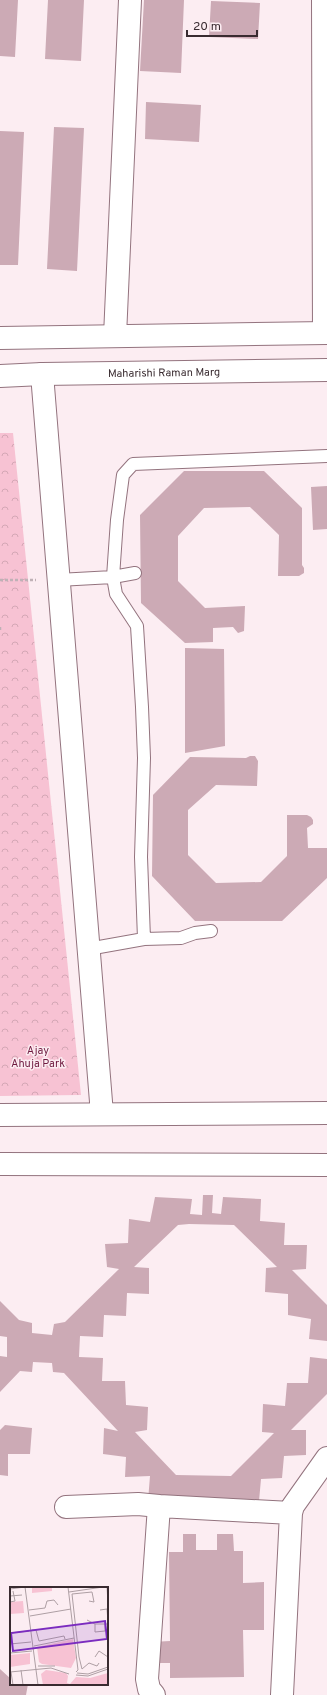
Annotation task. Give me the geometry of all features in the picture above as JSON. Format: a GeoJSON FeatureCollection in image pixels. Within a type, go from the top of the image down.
{"type":"FeatureCollection","features":[{"type":"Feature","properties":{"kind":"street"},"geometry":{"type":"LineString","coordinates":[[115,336],[130,0]]}},
{"type":"Feature","properties":{"kind":"street"},"geometry":{"type":"LineString","coordinates":[[0,338],[325,333],[324,0]]}},
{"type":"Feature","properties":{"kind":"street","name":"Maharishi Raman Marg"},"geometry":{"type":"LineString","coordinates":[[0,376],[42,374],[327,370]]}},
{"type":"Feature","properties":{"kind":"street"},"geometry":{"type":"LineString","coordinates":[[42,374],[102,1114]]}},
{"type":"Feature","properties":{"kind":"street"},"geometry":{"type":"LineString","coordinates":[[0,1115],[327,1113]]}},
{"type":"Feature","properties":{"kind":"street"},"geometry":{"type":"LineString","coordinates":[[0,1164],[327,1165]]}},
{"type":"Feature","properties":{"kind":"street"},"geometry":{"type":"LineString","coordinates":[[282,1695],[291,1513],[293,1506],[327,1458]]}},
{"type":"Feature","properties":{"kind":"street"},"geometry":{"type":"LineString","coordinates":[[66,1508],[138,1504],[291,1513]]}},
{"type":"Feature","properties":{"kind":"street"},"geometry":{"type":"LineString","coordinates":[[154,1695],[149,1689],[147,1679],[159,1506]]}},
{"type":"Feature","properties":{"kind":"lane"},"geometry":{"type":"LineString","coordinates":[[144,939],[141,857],[144,758],[137,626],[116,594],[113,577],[117,520],[123,475],[133,464],[327,456]]}},
{"type":"Feature","properties":{"kind":"lane"},"geometry":{"type":"LineString","coordinates":[[58,580],[113,577],[135,572]]}},
{"type":"Feature","properties":{"kind":"lane"},"geometry":{"type":"LineString","coordinates":[[88,950],[144,939],[181,938],[195,933],[211,931]]}},
{"type":"Feature","properties":{"kind":"path"},"geometry":{"type":"LineString","coordinates":[[0,580],[58,580]]}},
{"type":"Feature","properties":{"kind":"green space","name":"Ajay Ahuja Park"},"geometry":{"type":"Polygon","coordinates":[[[0,433],[13,433],[81,1095],[0,1096],[0,433]]]}},
{"type":"Feature","properties":{"kind":"building"},"geometry":{"type":"Polygon","coordinates":[[[0,0],[18,0],[15,57],[0,56],[0,0]]]}},
{"type":"Feature","properties":{"kind":"building"},"geometry":{"type":"Polygon","coordinates":[[[48,0],[84,0],[81,61],[45,59],[48,0]]]}},
{"type":"Feature","properties":{"kind":"building"},"geometry":{"type":"Polygon","coordinates":[[[144,0],[184,0],[181,73],[140,71],[144,0]]]}},
{"type":"Feature","properties":{"kind":"building"},"geometry":{"type":"Polygon","coordinates":[[[211,1],[260,3],[258,39],[209,37],[211,1]]]}},
{"type":"Feature","properties":{"kind":"building"},"geometry":{"type":"Polygon","coordinates":[[[146,102],[201,105],[199,142],[145,139],[146,102]]]}},
{"type":"Feature","properties":{"kind":"building"},"geometry":{"type":"Polygon","coordinates":[[[54,127],[84,128],[77,271],[47,269],[54,127]]]}},
{"type":"Feature","properties":{"kind":"building"},"geometry":{"type":"Polygon","coordinates":[[[0,131],[24,132],[18,265],[0,265],[0,131]]]}},
{"type":"Feature","properties":{"kind":"building"},"geometry":{"type":"Polygon","coordinates":[[[184,471],[264,471],[302,508],[302,565],[304,568],[304,573],[299,576],[278,576],[279,535],[250,507],[204,508],[178,536],[178,581],[205,608],[245,606],[244,631],[238,633],[233,627],[213,628],[213,642],[185,643],[141,603],[140,515],[184,471]]]}},
{"type":"Feature","properties":{"kind":"building"},"geometry":{"type":"Polygon","coordinates":[[[327,486],[327,529],[313,530],[311,487],[327,486]]]}},
{"type":"Feature","properties":{"kind":"building"},"geometry":{"type":"Polygon","coordinates":[[[185,648],[224,649],[225,746],[185,753],[185,648]]]}},
{"type":"Feature","properties":{"kind":"building"},"geometry":{"type":"Polygon","coordinates":[[[255,756],[258,761],[257,786],[216,785],[188,810],[188,855],[216,883],[261,882],[287,856],[287,815],[307,815],[313,820],[313,824],[307,828],[308,848],[327,848],[327,878],[282,921],[195,921],[152,876],[153,795],[190,757],[246,758],[255,756]]]}},
{"type":"Feature","properties":{"kind":"building"},"geometry":{"type":"Polygon","coordinates":[[[203,1195],[213,1195],[212,1213],[221,1214],[223,1197],[261,1199],[260,1221],[285,1223],[284,1245],[307,1245],[306,1269],[292,1270],[327,1305],[327,1341],[309,1339],[311,1319],[288,1315],[288,1294],[265,1292],[266,1268],[277,1267],[234,1225],[189,1224],[178,1225],[134,1267],[149,1268],[149,1294],[127,1293],[126,1316],[104,1315],[103,1337],[80,1336],[79,1357],[103,1358],[102,1381],[125,1381],[126,1405],[148,1407],[147,1430],[135,1432],[176,1475],[231,1476],[274,1433],[262,1432],[263,1404],[285,1406],[287,1383],[308,1383],[310,1357],[327,1359],[327,1394],[291,1430],[306,1430],[306,1455],[284,1456],[282,1478],[261,1479],[259,1501],[148,1501],[150,1476],[125,1477],[126,1457],[103,1454],[104,1428],[118,1431],[64,1373],[53,1372],[52,1363],[33,1362],[32,1372],[20,1371],[0,1392],[0,1356],[7,1357],[7,1337],[0,1336],[0,1301],[19,1320],[32,1323],[32,1333],[52,1335],[54,1324],[65,1322],[119,1269],[107,1267],[105,1244],[128,1243],[129,1219],[150,1222],[155,1197],[192,1199],[190,1214],[202,1215],[203,1195]]]}},
{"type":"Feature","properties":{"kind":"building"},"geometry":{"type":"Polygon","coordinates":[[[5,1425],[32,1428],[30,1454],[8,1454],[8,1476],[0,1475],[0,1430],[5,1425]]]}},
{"type":"Feature","properties":{"kind":"building"},"geometry":{"type":"Polygon","coordinates":[[[183,1534],[196,1534],[196,1550],[217,1550],[217,1534],[233,1534],[234,1551],[243,1551],[243,1583],[264,1582],[264,1630],[243,1630],[244,1677],[170,1678],[170,1663],[152,1663],[152,1642],[170,1641],[169,1552],[183,1552],[183,1534]]]}},
{"type":"Feature","properties":{"kind":"building"},"geometry":{"type":"Polygon","coordinates":[[[0,1669],[10,1678],[10,1685],[28,1685],[26,1695],[0,1695],[0,1669]]]}}]}
